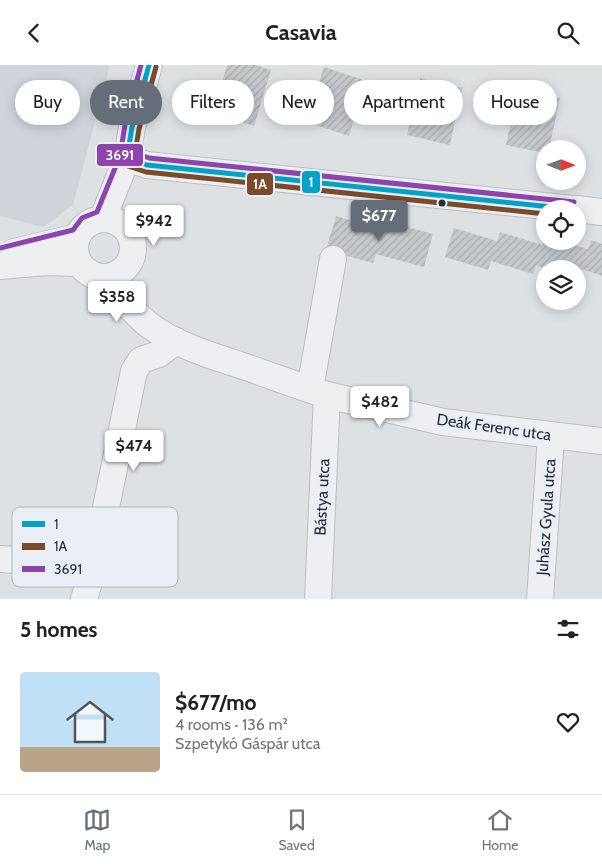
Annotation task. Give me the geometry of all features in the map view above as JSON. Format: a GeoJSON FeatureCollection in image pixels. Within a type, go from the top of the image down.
{"type":"FeatureCollection","features":[{"type":"Feature","properties":{"kind":"street"},"geometry":{"type":"LineString","coordinates":[[115,223],[129,183],[127,158],[132,127],[149,65]]}},
{"type":"Feature","properties":{"kind":"street"},"geometry":{"type":"LineString","coordinates":[[127,158],[147,165],[536,205]]}},
{"type":"Feature","properties":{"kind":"street"},"geometry":{"type":"LineString","coordinates":[[586,210],[602,212]]}},
{"type":"Feature","properties":{"kind":"street"},"geometry":{"type":"LineString","coordinates":[[94,220],[115,223],[131,236],[134,246],[132,255],[128,265],[122,271],[104,277],[95,276],[87,271],[78,250],[81,230],[94,220]]}},
{"type":"Feature","properties":{"kind":"street"},"geometry":{"type":"LineString","coordinates":[[0,256],[78,250]]}},
{"type":"Feature","properties":{"kind":"street"},"geometry":{"type":"LineString","coordinates":[[0,266],[47,262],[78,250]]}},
{"type":"Feature","properties":{"kind":"street","name":"Bástya utca"},"geometry":{"type":"LineString","coordinates":[[318,599],[319,392],[333,259]]}},
{"type":"Feature","properties":{"kind":"street"},"geometry":{"type":"LineString","coordinates":[[106,507],[134,371],[141,361],[159,354],[168,337],[141,301],[128,265]]}},
{"type":"Feature","properties":{"kind":"street","name":"Deák Ferenc utca"},"geometry":{"type":"LineString","coordinates":[[104,277],[148,325],[168,337],[210,355],[319,392],[443,422],[602,441]]}},
{"type":"Feature","properties":{"kind":"street","name":"Juhász Gyula utca"},"geometry":{"type":"LineString","coordinates":[[540,599],[551,435]]}},
{"type":"Feature","properties":{"kind":"street"},"geometry":{"type":"LineString","coordinates":[[84,599],[88,587]]}},
{"type":"Feature","properties":{"kind":"shaded area"},"geometry":{"type":"Polygon","coordinates":[[[0,65],[110,65],[106,80],[90,80],[90,125],[94,125],[73,205],[43,227],[0,216],[0,65]]]}},
{"type":"Feature","properties":{"kind":"building"},"geometry":{"type":"Polygon","coordinates":[[[227,65],[255,65],[271,70],[268,80],[264,80],[264,93],[254,126],[251,125],[254,125],[254,80],[223,80],[227,65]]]}},
{"type":"Feature","properties":{"kind":"building"},"geometry":{"type":"Polygon","coordinates":[[[324,67],[363,80],[344,80],[344,125],[352,125],[349,136],[315,125],[334,125],[334,80],[320,80],[324,67]]]}},
{"type":"Feature","properties":{"kind":"building"},"geometry":{"type":"Polygon","coordinates":[[[557,97],[560,98],[557,112],[557,97]]]}},
{"type":"Feature","properties":{"kind":"building"},"geometry":{"type":"Polygon","coordinates":[[[409,125],[454,125],[450,145],[407,135],[409,125]]]}},
{"type":"Feature","properties":{"kind":"building"},"geometry":{"type":"Polygon","coordinates":[[[510,125],[554,125],[551,140],[536,140],[536,151],[506,145],[510,125]]]}},
{"type":"Feature","properties":{"kind":"building"},"geometry":{"type":"Polygon","coordinates":[[[336,216],[383,230],[386,221],[433,234],[424,267],[376,254],[373,263],[326,250],[336,216]]]}},
{"type":"Feature","properties":{"kind":"building"},"geometry":{"type":"Polygon","coordinates":[[[454,228],[497,241],[500,232],[536,243],[536,250],[586,250],[591,240],[602,244],[602,276],[586,270],[586,260],[536,260],[533,274],[491,261],[488,270],[445,257],[454,228]]]}},
{"type":"Feature","properties":{"kind":"transit line","name":"3691"},"geometry":{"type":"LineString","coordinates":[[0,248],[73,230],[82,218],[97,212],[120,156],[125,125],[141,65]]}},
{"type":"Feature","properties":{"kind":"transit line","name":"1"},"geometry":{"type":"LineString","coordinates":[[127,158],[132,127],[149,65]]}},
{"type":"Feature","properties":{"kind":"transit line","name":"1A"},"geometry":{"type":"LineString","coordinates":[[134,159],[139,129],[156,67]]}},
{"type":"Feature","properties":{"kind":"transit line","name":"3691"},"geometry":{"type":"LineString","coordinates":[[129,151],[149,158],[555,200]]}},
{"type":"Feature","properties":{"kind":"transit line","name":"1"},"geometry":{"type":"LineString","coordinates":[[127,158],[147,165],[536,205]]}},
{"type":"Feature","properties":{"kind":"transit line","name":"1A"},"geometry":{"type":"LineString","coordinates":[[125,165],[146,172],[536,213]]}}]}
